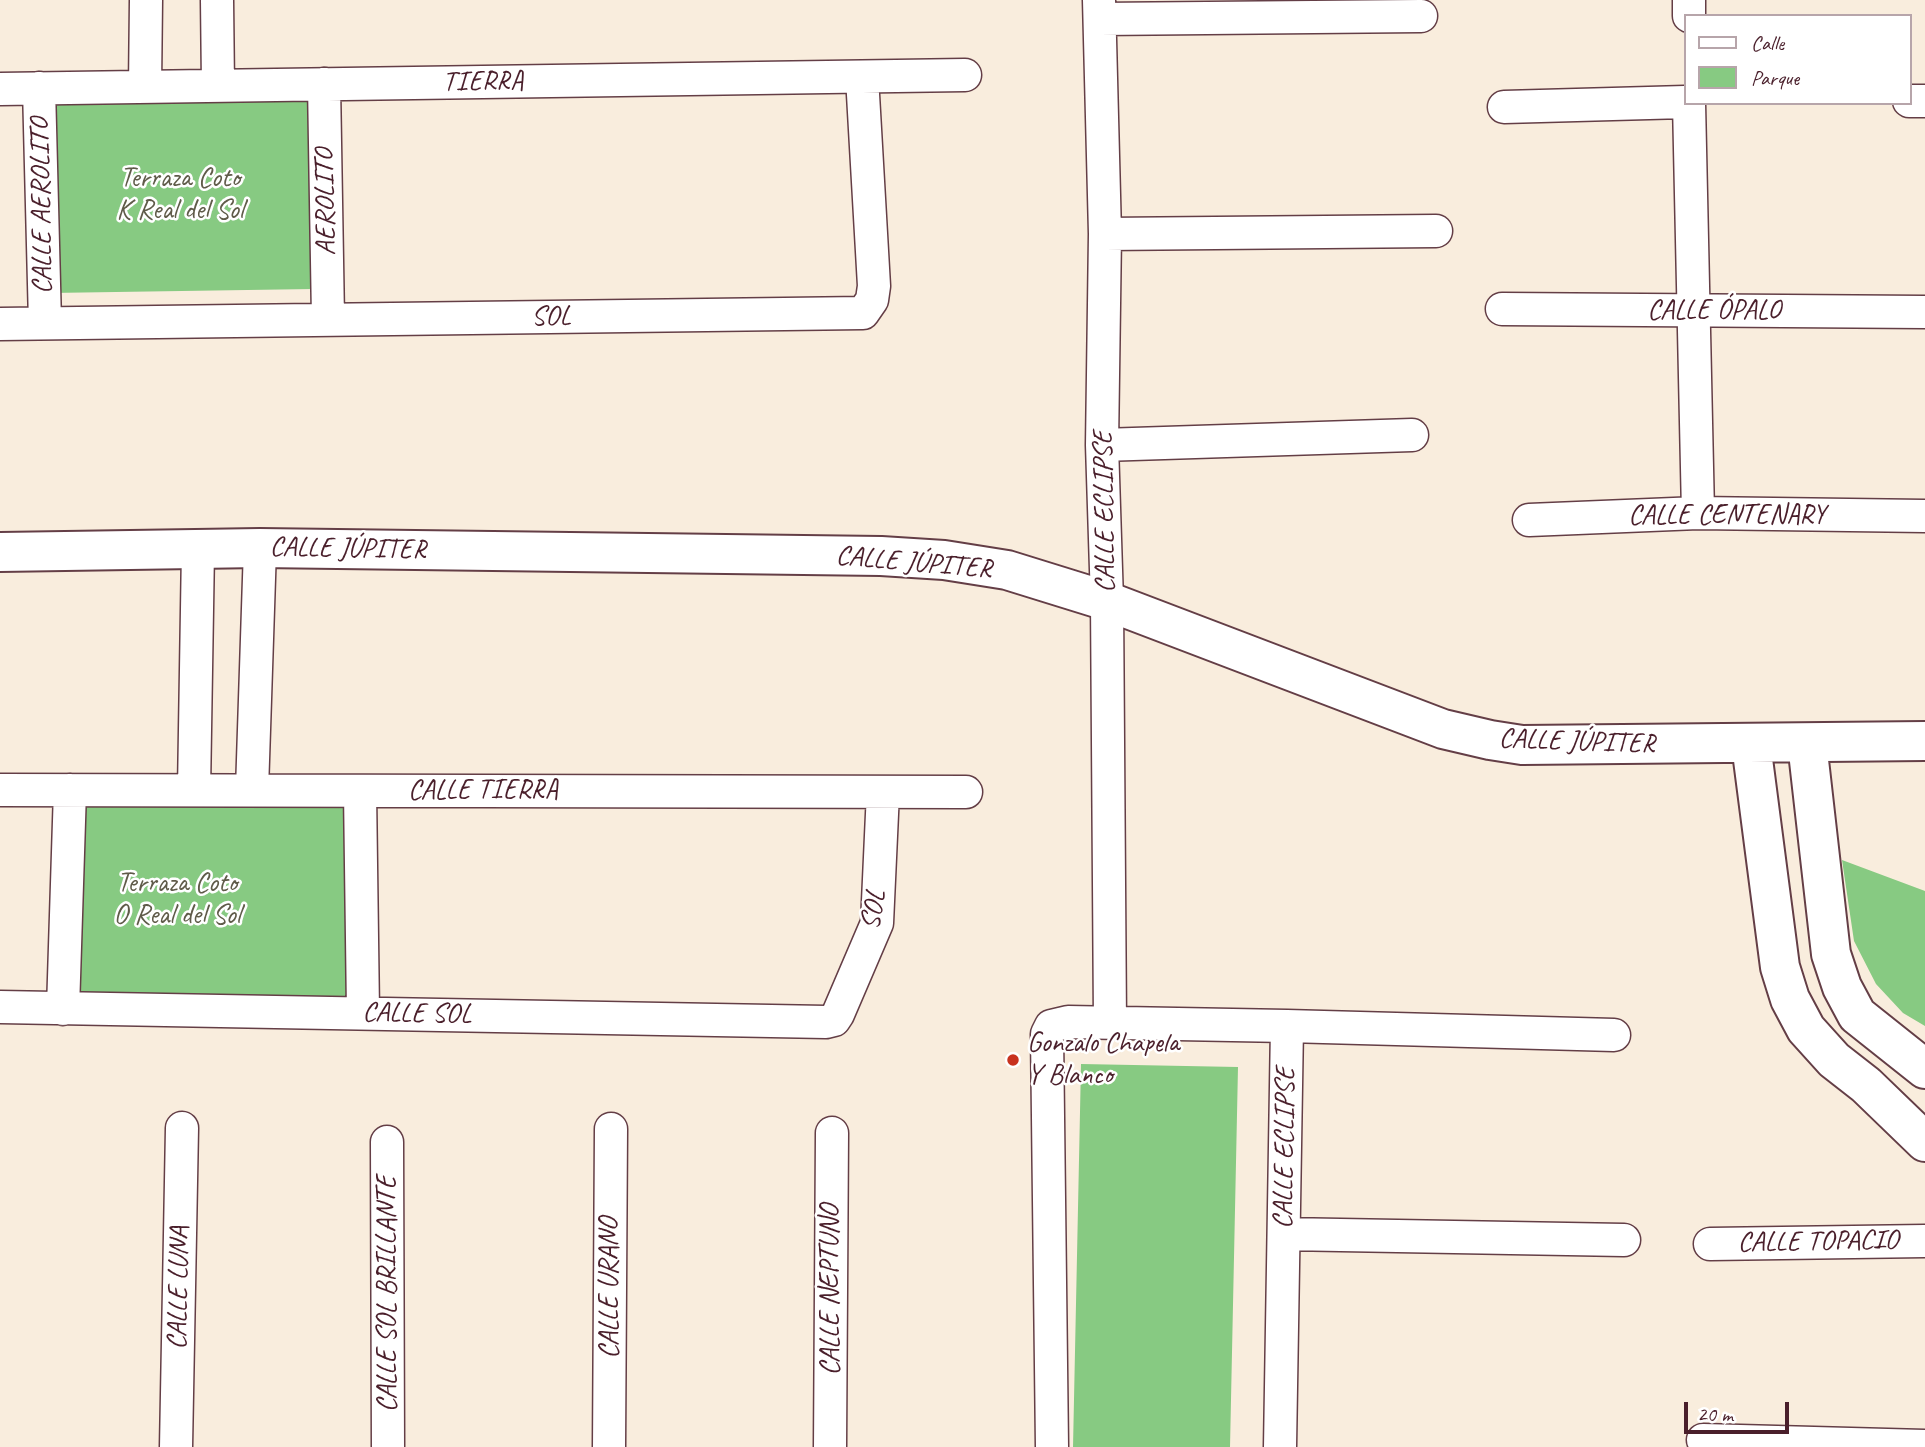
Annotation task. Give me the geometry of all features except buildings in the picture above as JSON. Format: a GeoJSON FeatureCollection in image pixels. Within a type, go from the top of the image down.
{"type":"FeatureCollection","features":[{"type":"Feature","properties":{"kind":"street"},"geometry":{"type":"LineString","coordinates":[[145,87],[146,0]]}},
{"type":"Feature","properties":{"kind":"street"},"geometry":{"type":"LineString","coordinates":[[217,0],[218,86]]}},
{"type":"Feature","properties":{"kind":"street"},"geometry":{"type":"LineString","coordinates":[[1099,9],[1421,16]]}},
{"type":"Feature","properties":{"kind":"street","name":"CALLE ECLIPSE"},"geometry":{"type":"LineString","coordinates":[[1099,9],[1105,234],[1102,445],[1107,601],[1110,1023]]}},
{"type":"Feature","properties":{"kind":"street","name":"TIERRA"},"geometry":{"type":"LineString","coordinates":[[0,89],[965,75]]}},
{"type":"Feature","properties":{"kind":"street","name":"SOL"},"geometry":{"type":"LineString","coordinates":[[0,324],[863,313],[872,300],[874,286],[862,77]]}},
{"type":"Feature","properties":{"kind":"street","name":"AEROLITO"},"geometry":{"type":"LineString","coordinates":[[324,84],[328,320]]}},
{"type":"Feature","properties":{"kind":"street","name":"CALLE AEROLITO"},"geometry":{"type":"LineString","coordinates":[[39,89],[45,323]]}},
{"type":"Feature","properties":{"kind":"street"},"geometry":{"type":"LineString","coordinates":[[1504,107],[1684,103]]}},
{"type":"Feature","properties":{"kind":"street"},"geometry":{"type":"LineString","coordinates":[[1687,105],[1698,513]]}},
{"type":"Feature","properties":{"kind":"street"},"geometry":{"type":"LineString","coordinates":[[1105,234],[1436,231]]}},
{"type":"Feature","properties":{"kind":"street","name":"CALLE ÓPALO"},"geometry":{"type":"LineString","coordinates":[[1503,309],[1925,312]]}},
{"type":"Feature","properties":{"kind":"street"},"geometry":{"type":"LineString","coordinates":[[1102,445],[1412,435]]}},
{"type":"Feature","properties":{"kind":"street","name":"CALLE CENTENARY"},"geometry":{"type":"LineString","coordinates":[[1529,520],[1698,513],[1925,516]]}},
{"type":"Feature","properties":{"kind":"street"},"geometry":{"type":"LineString","coordinates":[[252,790],[260,548]]}},
{"type":"Feature","properties":{"kind":"street","name":"CALLE JÚPITER"},"geometry":{"type":"LineString","coordinates":[[0,552],[260,548],[944,559],[1007,570],[1107,601],[1443,729],[1522,746],[1925,741]]}},
{"type":"Feature","properties":{"kind":"street"},"geometry":{"type":"LineString","coordinates":[[194,790],[198,549]]}},
{"type":"Feature","properties":{"kind":"street"},"geometry":{"type":"LineString","coordinates":[[1807,743],[1832,954],[1842,987],[1857,1015],[1925,1069]]}},
{"type":"Feature","properties":{"kind":"street"},"geometry":{"type":"LineString","coordinates":[[1751,744],[1780,967],[1790,999],[1805,1029],[1834,1060],[1866,1085],[1925,1142]]}},
{"type":"Feature","properties":{"kind":"street","name":"CALLE TIERRA"},"geometry":{"type":"LineString","coordinates":[[0,790],[966,792]]}},
{"type":"Feature","properties":{"kind":"street"},"geometry":{"type":"LineString","coordinates":[[64,1009],[70,790]]}},
{"type":"Feature","properties":{"kind":"street"},"geometry":{"type":"LineString","coordinates":[[360,791],[363,1012]]}},
{"type":"Feature","properties":{"kind":"street","name":"SOL"},"geometry":{"type":"LineString","coordinates":[[834,1020],[877,923],[883,792]]}},
{"type":"Feature","properties":{"kind":"street","name":"CALLE SOL"},"geometry":{"type":"LineString","coordinates":[[0,1007],[363,1012],[817,1023],[834,1020]]}},
{"type":"Feature","properties":{"kind":"street","name":"CALLE ECLIPSE"},"geometry":{"type":"LineString","coordinates":[[1052,1447],[1047,1034],[1051,1026],[1060,1023],[1287,1026],[1280,1447]]}},
{"type":"Feature","properties":{"kind":"street"},"geometry":{"type":"LineString","coordinates":[[1287,1026],[1614,1035]]}},
{"type":"Feature","properties":{"kind":"street","name":"CALLE LUNA"},"geometry":{"type":"LineString","coordinates":[[176,1447],[182,1128]]}},
{"type":"Feature","properties":{"kind":"street","name":"CALLE URANO"},"geometry":{"type":"LineString","coordinates":[[609,1447],[611,1129]]}},
{"type":"Feature","properties":{"kind":"street","name":"CALLE NEPTUNO"},"geometry":{"type":"LineString","coordinates":[[830,1447],[832,1133]]}},
{"type":"Feature","properties":{"kind":"street","name":"CALLE SOL BRILLANTE"},"geometry":{"type":"LineString","coordinates":[[387,1142],[388,1447]]}},
{"type":"Feature","properties":{"kind":"street"},"geometry":{"type":"LineString","coordinates":[[1284,1234],[1624,1240]]}},
{"type":"Feature","properties":{"kind":"street","name":"CALLE TOPACIO"},"geometry":{"type":"LineString","coordinates":[[1710,1244],[1925,1241]]}},
{"type":"Feature","properties":{"kind":"street"},"geometry":{"type":"LineString","coordinates":[[1703,1440],[1925,1447]]}},
{"type":"Feature","properties":{"kind":"green space","name":"Terraza Coto K Real del Sol"},"geometry":{"type":"Polygon","coordinates":[[[310,97],[313,289],[50,293],[47,102],[310,97]]]}},
{"type":"Feature","properties":{"kind":"green space","name":"Terraza Coto O Real del Sol"},"geometry":{"type":"Polygon","coordinates":[[[70,790],[360,791],[363,1012],[63,1009],[70,790]]]}},
{"type":"Feature","properties":{"kind":"green space"},"geometry":{"type":"Polygon","coordinates":[[[1842,860],[1925,891],[1925,1026],[1903,1013],[1876,984],[1854,941],[1842,860]]]}},
{"type":"Feature","properties":{"kind":"green space"},"geometry":{"type":"Polygon","coordinates":[[[1081,1064],[1238,1067],[1230,1447],[1073,1447],[1081,1064]]]}},
{"type":"Feature","properties":{"kind":"place","name":"Gonzalo Chapela Y Blanco"},"geometry":{"type":"Point","coordinates":[1013,1060]}}]}
